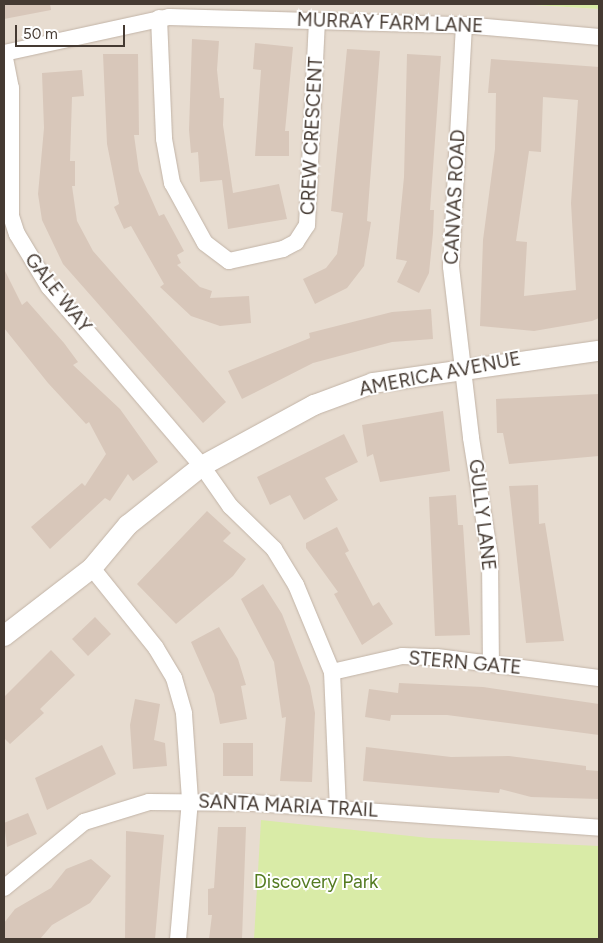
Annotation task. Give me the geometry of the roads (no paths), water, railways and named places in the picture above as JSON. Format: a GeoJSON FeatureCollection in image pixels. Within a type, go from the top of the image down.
{"type":"FeatureCollection","features":[{"type":"Feature","properties":{"kind":"street","name":"CREW CRESCENT"},"geometry":{"type":"LineString","coordinates":[[159,18],[164,138],[172,183],[205,243],[230,261],[282,249],[296,242],[307,225],[317,21]]}},
{"type":"Feature","properties":{"kind":"street","name":"MURRAY FARM LANE"},"geometry":{"type":"LineString","coordinates":[[4,53],[159,18],[464,25],[599,37]]}},
{"type":"Feature","properties":{"kind":"street","name":"CANVAS ROAD"},"geometry":{"type":"LineString","coordinates":[[464,25],[451,267],[464,368]]}},
{"type":"Feature","properties":{"kind":"street","name":"GALE WAY"},"geometry":{"type":"LineString","coordinates":[[4,53],[11,88],[11,216],[16,234],[49,287],[202,466],[230,506],[285,564],[332,672]]}},
{"type":"Feature","properties":{"kind":"street","name":"AMERICA AVENUE"},"geometry":{"type":"LineString","coordinates":[[4,636],[92,568],[128,525],[202,466],[314,405],[373,383],[464,368],[599,350]]}},
{"type":"Feature","properties":{"kind":"street","name":"GULLY LANE"},"geometry":{"type":"LineString","coordinates":[[464,368],[490,556],[491,664]]}},
{"type":"Feature","properties":{"kind":"street"},"geometry":{"type":"LineString","coordinates":[[92,568],[134,617],[174,678],[188,732],[190,800],[178,939]]}},
{"type":"Feature","properties":{"kind":"street","name":"STERN GATE"},"geometry":{"type":"LineString","coordinates":[[332,672],[402,656],[491,664],[599,678]]}},
{"type":"Feature","properties":{"kind":"street"},"geometry":{"type":"LineString","coordinates":[[332,672],[338,809]]}},
{"type":"Feature","properties":{"kind":"street","name":"SANTA MARIA TRAIL"},"geometry":{"type":"LineString","coordinates":[[5,884],[84,822],[149,802],[190,800],[599,828]]}},
{"type":"Feature","properties":{"kind":"park label","name":"Discovery Park"},"geometry":{"type":"Point","coordinates":[316,882]}}]}
